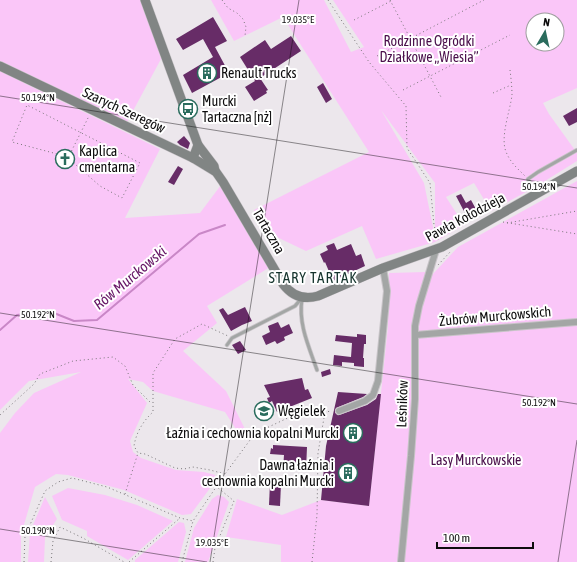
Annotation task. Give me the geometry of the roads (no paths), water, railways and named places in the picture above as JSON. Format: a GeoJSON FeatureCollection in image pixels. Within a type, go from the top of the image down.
{"type":"FeatureCollection","features":[{"type":"Feature","properties":{"kind":"street","name":"Tartaczna"},"geometry":{"type":"LineString","coordinates":[[145,0],[198,145],[214,166],[216,172]]}},
{"type":"Feature","properties":{"kind":"street","name":"Szarych Szeregów"},"geometry":{"type":"LineString","coordinates":[[0,66],[193,158]]}},
{"type":"Feature","properties":{"kind":"street"},"geometry":{"type":"LineString","coordinates":[[193,158],[198,145]]}},
{"type":"Feature","properties":{"kind":"street","name":"Tartaczna"},"geometry":{"type":"LineString","coordinates":[[193,158],[216,172],[224,182],[283,284],[290,292],[302,298]]}},
{"type":"Feature","properties":{"kind":"street","name":"Pawła Kołodzieja"},"geometry":{"type":"LineString","coordinates":[[302,298],[318,296],[382,268],[439,248],[577,171]]}},
{"type":"Feature","properties":{"kind":"street","name":"Leśników"},"geometry":{"type":"LineString","coordinates":[[401,562],[415,406],[415,326],[419,306],[430,269],[439,248]]}},
{"type":"Feature","properties":{"kind":"street"},"geometry":{"type":"LineString","coordinates":[[339,411],[365,401],[373,395],[378,381],[387,291],[382,268]]}},
{"type":"Feature","properties":{"kind":"street","name":"Żubrów Murckowskich"},"geometry":{"type":"LineString","coordinates":[[415,335],[577,322]]}},
{"type":"Feature","properties":{"kind":"lane"},"geometry":{"type":"LineString","coordinates":[[535,195],[528,179],[577,150]]}},
{"type":"Feature","properties":{"kind":"lane"},"geometry":{"type":"LineString","coordinates":[[227,345],[232,338],[295,306],[302,298]]}},
{"type":"Feature","properties":{"kind":"lane"},"geometry":{"type":"LineString","coordinates":[[302,298],[300,308],[301,320],[316,370]]}},
{"type":"Feature","properties":{"kind":"waterway","name":"Rów Murckowski"},"geometry":{"type":"LineString","coordinates":[[0,330],[17,315],[49,311],[74,321],[97,320],[199,234],[225,225]]}},
{"type":"Feature","properties":{"kind":"place","name":"Renault Trucks"},"geometry":{"type":"Point","coordinates":[207,73]}},
{"type":"Feature","properties":{"kind":"place","name":"Murcki Tartaczna [nż]"},"geometry":{"type":"Point","coordinates":[188,109]}},
{"type":"Feature","properties":{"kind":"place","name":"Kaplica cmentarna"},"geometry":{"type":"Point","coordinates":[65,159]}},
{"type":"Feature","properties":{"kind":"place","name":"Węgielek"},"geometry":{"type":"Point","coordinates":[264,411]}},
{"type":"Feature","properties":{"kind":"place","name":"Łaźnia i cechownia kopalni Murcki"},"geometry":{"type":"Point","coordinates":[353,433]}},
{"type":"Feature","properties":{"kind":"place","name":"Dawna łaźnia i cechownia kopalni Murcki"},"geometry":{"type":"Point","coordinates":[348,473]}},
{"type":"Feature","properties":{"kind":"district","name":"STARY TARTAK"},"geometry":{"type":"Point","coordinates":[313,278]}},
{"type":"Feature","properties":{"kind":"park label","name":"Rodzinne Ogródki Działkowe „Wiesia”"},"geometry":{"type":"Point","coordinates":[429,50]}},
{"type":"Feature","properties":{"kind":"park label","name":"Lasy Murckowskie"},"geometry":{"type":"Point","coordinates":[476,460]}}]}
